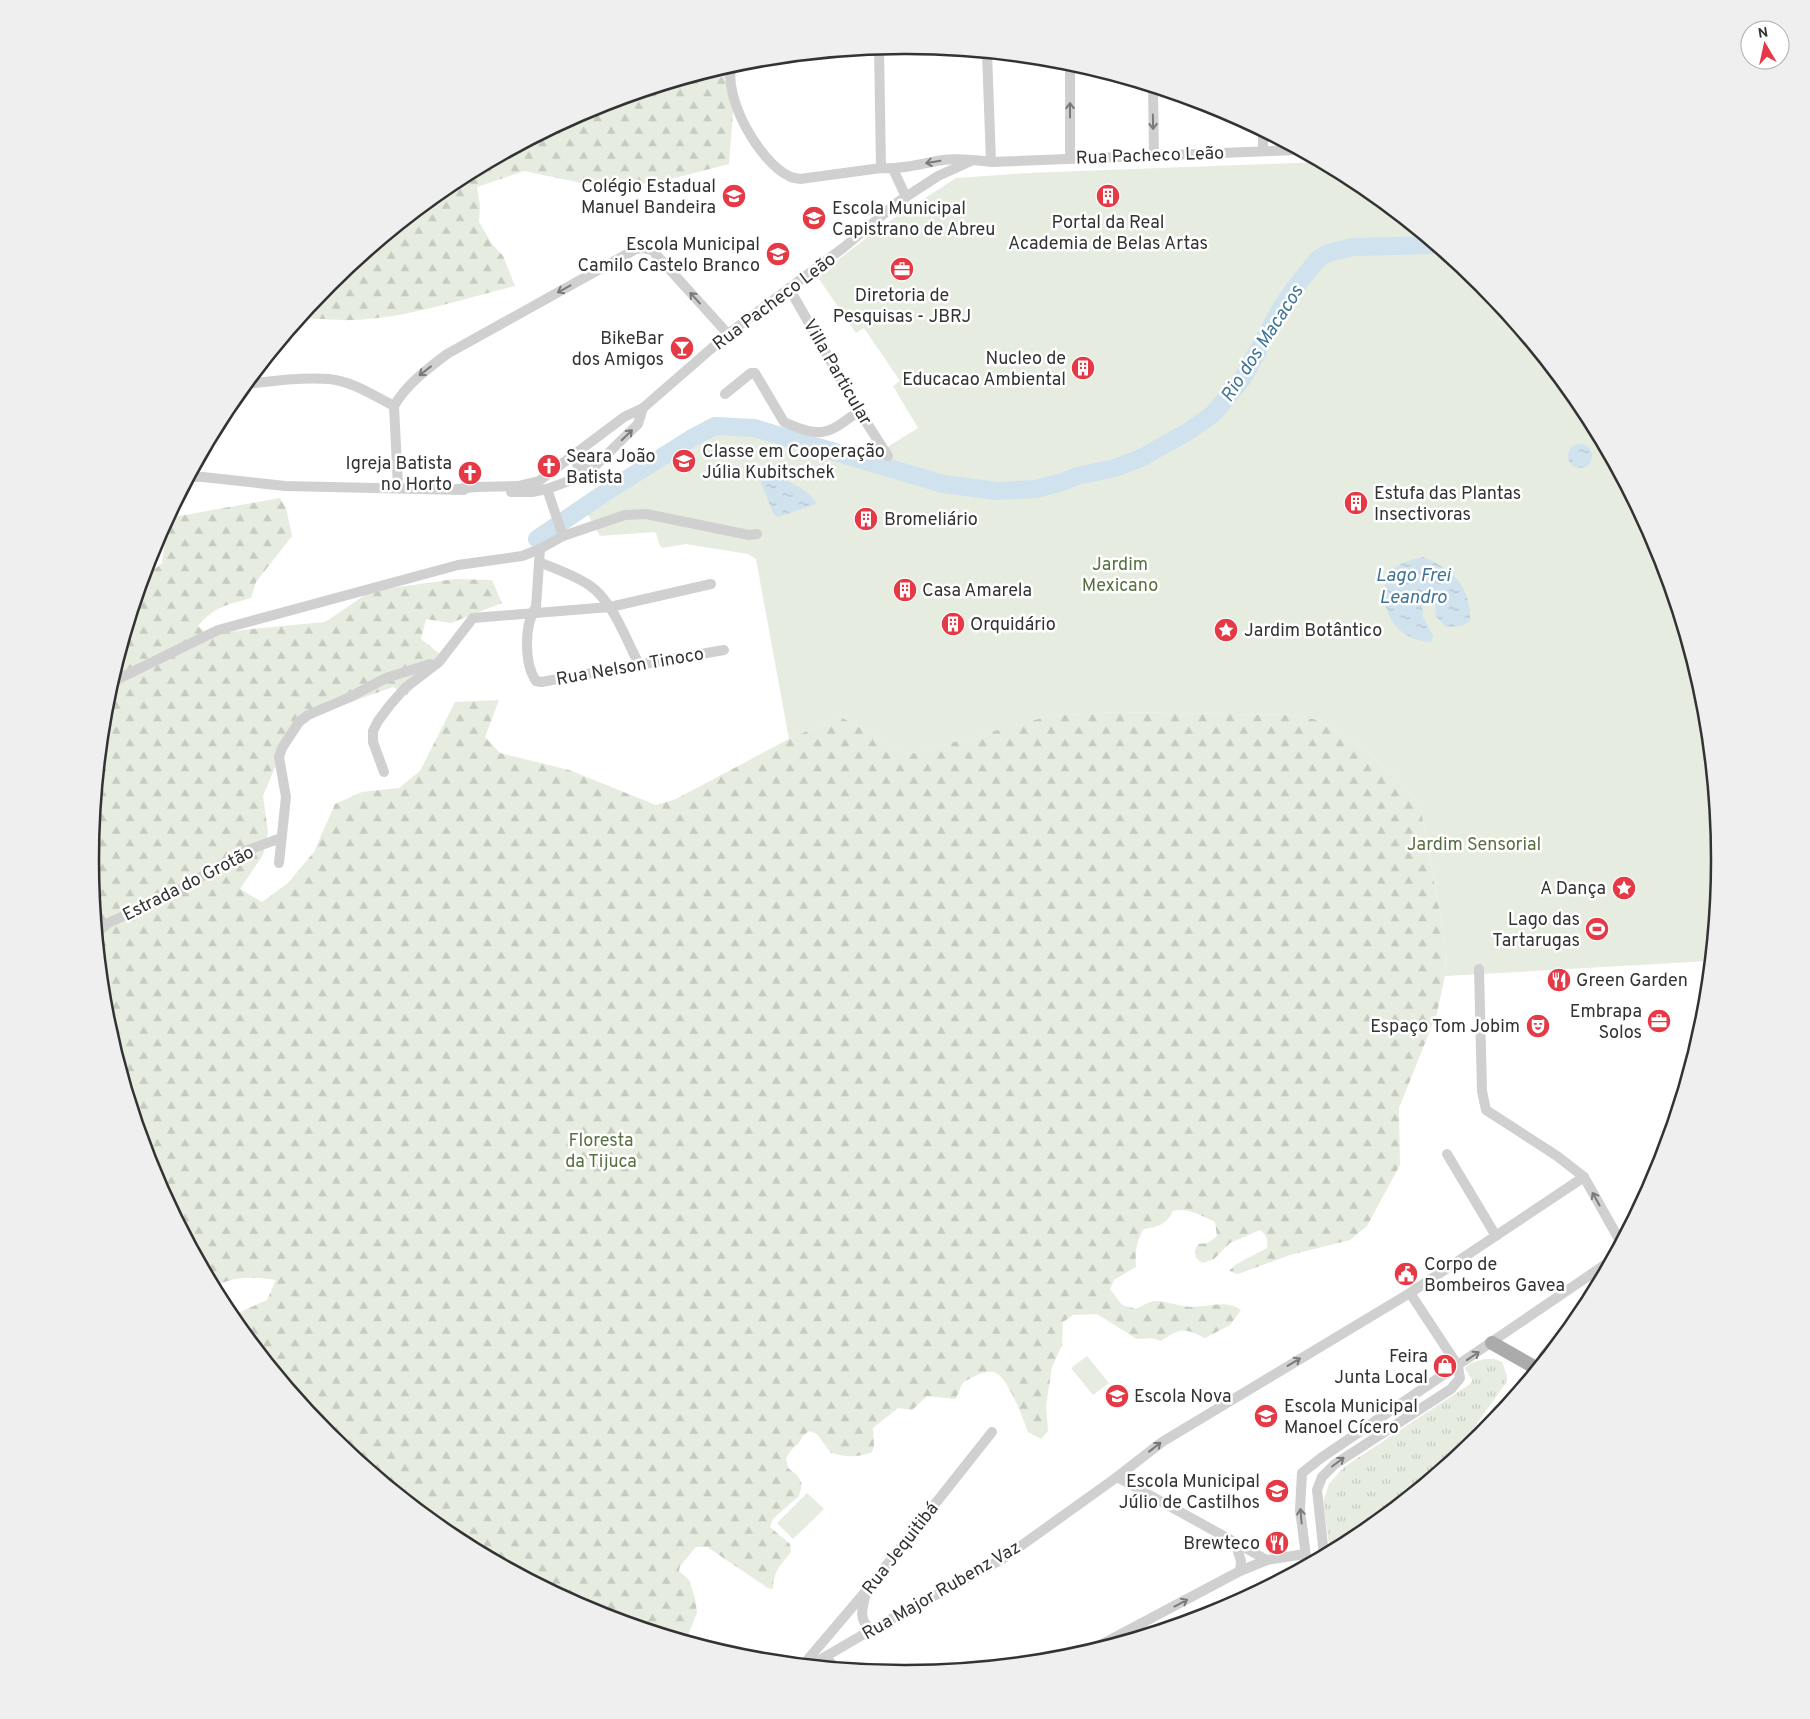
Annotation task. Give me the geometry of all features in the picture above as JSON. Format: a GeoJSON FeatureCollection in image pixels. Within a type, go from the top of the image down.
{"type":"FeatureCollection","features":[{"type":"Feature","properties":{"kind":"main road"},"geometry":{"type":"LineString","coordinates":[[1492,1343],[1532,1365]]}},
{"type":"Feature","properties":{"kind":"street"},"geometry":{"type":"LineString","coordinates":[[879,54],[881,168]]}},
{"type":"Feature","properties":{"kind":"street"},"geometry":{"type":"LineString","coordinates":[[987,58],[991,162]]}},
{"type":"Feature","properties":{"kind":"street"},"geometry":{"type":"LineString","coordinates":[[1070,71],[1070,158]]}},
{"type":"Feature","properties":{"kind":"street","name":"Rua Pacheco Leão"},"geometry":{"type":"LineString","coordinates":[[731,73],[730,84],[737,110],[760,150],[784,174],[800,179],[881,168],[894,169],[946,160],[991,162],[1286,150]]}},
{"type":"Feature","properties":{"kind":"street"},"geometry":{"type":"LineString","coordinates":[[1153,94],[1154,156]]}},
{"type":"Feature","properties":{"kind":"street"},"geometry":{"type":"LineString","coordinates":[[1263,138],[1263,151]]}},
{"type":"Feature","properties":{"kind":"street","name":"Rua Pacheco Leão"},"geometry":{"type":"LineString","coordinates":[[196,477],[284,486],[349,488],[457,489],[518,486],[538,481],[554,471],[624,417],[643,408],[728,334],[843,248],[898,202],[938,176],[974,160]]}},
{"type":"Feature","properties":{"kind":"street"},"geometry":{"type":"LineString","coordinates":[[894,169],[906,197]]}},
{"type":"Feature","properties":{"kind":"street"},"geometry":{"type":"LineString","coordinates":[[398,488],[394,406],[406,388],[420,374],[447,354],[636,249],[652,250],[728,334]]}},
{"type":"Feature","properties":{"kind":"street","name":"Villa Particular"},"geometry":{"type":"LineString","coordinates":[[789,288],[859,411],[888,456]]}},
{"type":"Feature","properties":{"kind":"street"},"geometry":{"type":"LineString","coordinates":[[725,394],[751,373],[755,372],[784,422],[815,432],[831,431],[859,411]]}},
{"type":"Feature","properties":{"kind":"street"},"geometry":{"type":"LineString","coordinates":[[256,383],[330,379],[346,383],[394,406]]}},
{"type":"Feature","properties":{"kind":"street","name":"Rua Pacheco Leão"},"geometry":{"type":"LineString","coordinates":[[457,489],[477,492],[532,492],[550,488],[580,477],[590,470],[638,424],[643,408]]}},
{"type":"Feature","properties":{"kind":"street"},"geometry":{"type":"LineString","coordinates":[[574,454],[578,467],[590,470]]}},
{"type":"Feature","properties":{"kind":"street"},"geometry":{"type":"LineString","coordinates":[[554,471],[550,488],[562,536]]}},
{"type":"Feature","properties":{"kind":"street"},"geometry":{"type":"LineString","coordinates":[[121,678],[218,630],[458,565],[522,556],[540,549],[562,536],[625,515],[646,514],[757,534]]}},
{"type":"Feature","properties":{"kind":"street"},"geometry":{"type":"LineString","coordinates":[[531,614],[536,607],[540,549]]}},
{"type":"Feature","properties":{"kind":"street"},"geometry":{"type":"LineString","coordinates":[[539,562],[589,585],[600,594],[610,607],[639,664]]}},
{"type":"Feature","properties":{"kind":"street"},"geometry":{"type":"LineString","coordinates":[[384,772],[373,742],[373,731],[378,721],[405,688],[439,662],[473,618],[610,607],[711,584]]}},
{"type":"Feature","properties":{"kind":"street","name":"Rua Nelson Tinoco"},"geometry":{"type":"LineString","coordinates":[[531,614],[528,627],[527,650],[532,675],[536,681],[541,682],[724,650]]}},
{"type":"Feature","properties":{"kind":"street"},"geometry":{"type":"LineString","coordinates":[[280,863],[286,796],[279,757],[282,748],[298,722],[308,715],[348,698],[386,678],[439,662]]}},
{"type":"Feature","properties":{"kind":"street","name":"Estrada do Grotão"},"geometry":{"type":"LineString","coordinates":[[103,928],[108,923],[170,895],[245,852],[281,838]]}},
{"type":"Feature","properties":{"kind":"street"},"geometry":{"type":"LineString","coordinates":[[1479,970],[1482,1091],[1486,1110],[1557,1156],[1584,1177],[1617,1236]]}},
{"type":"Feature","properties":{"kind":"street"},"geometry":{"type":"LineString","coordinates":[[1447,1154],[1496,1236]]}},
{"type":"Feature","properties":{"kind":"street","name":"Rua Major Rubenz Vaz"},"geometry":{"type":"LineString","coordinates":[[819,1660],[1004,1558],[1117,1477],[1162,1442],[1410,1293],[1584,1177]]}},
{"type":"Feature","properties":{"kind":"street"},"geometry":{"type":"LineString","coordinates":[[1306,1558],[1300,1510],[1302,1473],[1598,1269]]}},
{"type":"Feature","properties":{"kind":"street"},"geometry":{"type":"LineString","coordinates":[[1323,1548],[1317,1490],[1322,1477],[1335,1464],[1451,1389],[1460,1378],[1458,1366],[1410,1293]]}},
{"type":"Feature","properties":{"kind":"street","name":"Rua Jequitibá"},"geometry":{"type":"LineString","coordinates":[[809,1659],[866,1591],[992,1432]]}},
{"type":"Feature","properties":{"kind":"street"},"geometry":{"type":"LineString","coordinates":[[1117,1477],[1267,1560]]}},
{"type":"Feature","properties":{"kind":"street"},"geometry":{"type":"LineString","coordinates":[[1235,1542],[1241,1561],[1240,1571]]}},
{"type":"Feature","properties":{"kind":"street"},"geometry":{"type":"LineString","coordinates":[[1113,1638],[1240,1571],[1267,1560],[1304,1559]]}},
{"type":"Feature","properties":{"kind":"street"},"geometry":{"type":"LineString","coordinates":[[866,1591],[862,1617],[863,1622],[871,1630]]}},
{"type":"Feature","properties":{"kind":"street"},"geometry":{"type":"LineString","coordinates":[[824,1657],[828,1661]]}},
{"type":"Feature","properties":{"kind":"green space"},"geometry":{"type":"Polygon","coordinates":[[[728,74],[734,99],[729,164],[667,180],[610,189],[524,171],[477,187],[480,206],[479,222],[492,244],[503,256],[515,286],[394,316],[353,320],[307,319],[335,290],[414,220],[502,162],[549,137],[597,115],[696,81],[728,74]]]}},
{"type":"Feature","properties":{"kind":"green space","name":"Jardim Botântico"},"geometry":{"type":"Polygon","coordinates":[[[1309,162],[1396,220],[1475,290],[1511,328],[1575,412],[1603,457],[1628,503],[1668,601],[1683,651],[1695,702],[1704,754],[1711,860],[1704,961],[1445,976],[1446,944],[1420,804],[1392,773],[1344,734],[1319,720],[1292,715],[1119,712],[1049,716],[909,754],[839,716],[789,739],[756,559],[748,554],[686,544],[663,548],[660,546],[654,532],[600,536],[586,510],[717,427],[860,464],[918,428],[893,386],[900,381],[864,328],[856,333],[817,276],[882,226],[956,178],[1028,173],[1309,162]]]}},
{"type":"Feature","properties":{"kind":"green space","name":"Floresta da Tijuca"},"geometry":{"type":"Polygon","coordinates":[[[280,498],[286,508],[292,536],[256,582],[251,598],[216,610],[198,626],[208,635],[325,622],[371,591],[455,579],[492,580],[502,603],[451,623],[426,619],[421,639],[441,655],[407,695],[393,687],[304,719],[285,744],[263,796],[268,832],[263,855],[240,889],[262,902],[288,883],[314,852],[335,804],[362,792],[399,788],[420,771],[455,702],[499,700],[485,737],[500,753],[569,770],[656,805],[676,799],[789,739],[839,716],[909,754],[1048,716],[1119,712],[1292,715],[1319,720],[1344,734],[1392,773],[1420,804],[1446,944],[1445,976],[1437,1013],[1399,1108],[1400,1165],[1367,1226],[1350,1240],[1290,1255],[1238,1274],[1229,1271],[1235,1265],[1267,1248],[1266,1238],[1260,1230],[1230,1243],[1214,1259],[1203,1263],[1196,1257],[1195,1250],[1198,1244],[1208,1243],[1217,1236],[1215,1222],[1184,1210],[1173,1211],[1162,1224],[1144,1229],[1137,1247],[1136,1267],[1114,1280],[1110,1289],[1122,1305],[1136,1309],[1155,1301],[1191,1307],[1216,1304],[1229,1305],[1241,1310],[1230,1325],[1205,1338],[1183,1330],[1173,1333],[1161,1341],[1152,1338],[1137,1339],[1097,1314],[1073,1315],[1063,1322],[1062,1345],[1052,1367],[1046,1406],[1048,1431],[1041,1439],[1028,1432],[1010,1389],[1005,1381],[994,1372],[978,1374],[964,1382],[955,1399],[927,1396],[912,1410],[898,1408],[873,1428],[874,1446],[872,1452],[866,1454],[852,1456],[831,1453],[817,1434],[809,1431],[786,1458],[788,1468],[797,1475],[802,1484],[799,1496],[773,1519],[770,1527],[790,1544],[791,1552],[776,1573],[773,1589],[768,1588],[707,1547],[696,1547],[680,1566],[679,1571],[689,1580],[695,1598],[697,1613],[688,1635],[597,1604],[549,1582],[502,1557],[414,1499],[335,1429],[299,1391],[239,1312],[267,1300],[276,1280],[237,1279],[221,1284],[182,1216],[142,1118],[127,1068],[115,1017],[106,965],[99,860],[101,807],[106,754],[115,702],[127,651],[142,601],[154,570],[162,563],[165,542],[176,517],[280,498]]]}},
{"type":"Feature","properties":{"kind":"green space"},"geometry":{"type":"Polygon","coordinates":[[[1087,1356],[1109,1383],[1093,1395],[1071,1368],[1087,1356]]]}},
{"type":"Feature","properties":{"kind":"green space"},"geometry":{"type":"Polygon","coordinates":[[[1484,1359],[1494,1359],[1502,1362],[1507,1376],[1506,1383],[1472,1432],[1396,1499],[1329,1544],[1323,1502],[1329,1484],[1344,1467],[1470,1384],[1472,1380],[1465,1368],[1471,1363],[1484,1359]]]}},
{"type":"Feature","properties":{"kind":"green space"},"geometry":{"type":"Polygon","coordinates":[[[807,1493],[824,1509],[793,1539],[777,1523],[807,1493]]]}},
{"type":"Feature","properties":{"kind":"water"},"geometry":{"type":"Polygon","coordinates":[[[1580,444],[1588,448],[1592,456],[1588,464],[1580,468],[1572,464],[1568,456],[1572,448],[1580,444]]]}},
{"type":"Feature","properties":{"kind":"water"},"geometry":{"type":"Polygon","coordinates":[[[759,471],[773,475],[800,488],[808,493],[816,504],[778,517],[774,515],[757,473],[759,471]]]}},
{"type":"Feature","properties":{"kind":"water","name":"Lago Frei Leandro"},"geometry":{"type":"Polygon","coordinates":[[[1423,557],[1439,565],[1459,582],[1467,597],[1470,612],[1469,622],[1461,626],[1446,627],[1436,616],[1433,603],[1422,606],[1423,617],[1433,636],[1431,642],[1411,638],[1398,628],[1389,614],[1384,597],[1387,580],[1391,572],[1405,562],[1423,557]]]}},
{"type":"Feature","properties":{"kind":"waterway","name":"Rio dos Macacos"},"geometry":{"type":"LineString","coordinates":[[537,539],[603,494],[692,438],[715,426],[754,428],[943,484],[997,491],[1036,489],[1077,476],[1115,468],[1141,458],[1189,431],[1213,414],[1243,378],[1281,308],[1318,259],[1328,253],[1353,247],[1426,245]]}},
{"type":"Feature","properties":{"kind":"place","name":"Colégio Estadual Manuel Bandeira"},"geometry":{"type":"Point","coordinates":[734,196]}},
{"type":"Feature","properties":{"kind":"place","name":"Portal da Real Academia de Belas Artas"},"geometry":{"type":"Point","coordinates":[1108,196]}},
{"type":"Feature","properties":{"kind":"place","name":"Escola Municipal Capistrano de Abreu"},"geometry":{"type":"Point","coordinates":[814,218]}},
{"type":"Feature","properties":{"kind":"place","name":"Escola Municipal Camilo Castelo Branco"},"geometry":{"type":"Point","coordinates":[778,254]}},
{"type":"Feature","properties":{"kind":"place","name":"Diretoria de Pesquisas - JBRJ"},"geometry":{"type":"Point","coordinates":[902,269]}},
{"type":"Feature","properties":{"kind":"place","name":"BikeBar dos Amigos"},"geometry":{"type":"Point","coordinates":[682,348]}},
{"type":"Feature","properties":{"kind":"place","name":"Nucleo de Educacao Ambiental"},"geometry":{"type":"Point","coordinates":[1083,368]}},
{"type":"Feature","properties":{"kind":"place","name":"Classe em Cooperação Júlia Kubitschek"},"geometry":{"type":"Point","coordinates":[684,461]}},
{"type":"Feature","properties":{"kind":"place","name":"Seara João Batista"},"geometry":{"type":"Point","coordinates":[549,466]}},
{"type":"Feature","properties":{"kind":"place","name":"Igreja Batista no Horto"},"geometry":{"type":"Point","coordinates":[470,473]}},
{"type":"Feature","properties":{"kind":"place","name":"Estufa das Plantas Insectivoras"},"geometry":{"type":"Point","coordinates":[1356,503]}},
{"type":"Feature","properties":{"kind":"place","name":"Bromeliário"},"geometry":{"type":"Point","coordinates":[866,519]}},
{"type":"Feature","properties":{"kind":"place","name":"Casa Amarela"},"geometry":{"type":"Point","coordinates":[905,590]}},
{"type":"Feature","properties":{"kind":"place","name":"Orquidário"},"geometry":{"type":"Point","coordinates":[953,624]}},
{"type":"Feature","properties":{"kind":"place","name":"Jardim Botântico"},"geometry":{"type":"Point","coordinates":[1226,630]}},
{"type":"Feature","properties":{"kind":"place","name":"A Dança"},"geometry":{"type":"Point","coordinates":[1624,888]}},
{"type":"Feature","properties":{"kind":"place","name":"Lago das Tartarugas"},"geometry":{"type":"Point","coordinates":[1597,929]}},
{"type":"Feature","properties":{"kind":"place","name":"Green Garden"},"geometry":{"type":"Point","coordinates":[1559,980]}},
{"type":"Feature","properties":{"kind":"place","name":"Embrapa Solos"},"geometry":{"type":"Point","coordinates":[1659,1021]}},
{"type":"Feature","properties":{"kind":"place","name":"Espaço Tom Jobim"},"geometry":{"type":"Point","coordinates":[1538,1026]}},
{"type":"Feature","properties":{"kind":"place","name":"Corpo de Bombeiros Gavea"},"geometry":{"type":"Point","coordinates":[1406,1274]}},
{"type":"Feature","properties":{"kind":"place","name":"Feira Junta Local"},"geometry":{"type":"Point","coordinates":[1445,1366]}},
{"type":"Feature","properties":{"kind":"place","name":"Escola Nova"},"geometry":{"type":"Point","coordinates":[1117,1396]}},
{"type":"Feature","properties":{"kind":"place","name":"Escola Municipal Manoel Cícero"},"geometry":{"type":"Point","coordinates":[1266,1416]}},
{"type":"Feature","properties":{"kind":"place","name":"Escola Municipal Júlio de Castilhos"},"geometry":{"type":"Point","coordinates":[1277,1491]}},
{"type":"Feature","properties":{"kind":"place","name":"Brewteco"},"geometry":{"type":"Point","coordinates":[1277,1543]}},
{"type":"Feature","properties":{"kind":"park label","name":"Jardim Mexicano"},"geometry":{"type":"Point","coordinates":[1120,574]}},
{"type":"Feature","properties":{"kind":"park label","name":"Jardim Sensorial"},"geometry":{"type":"Point","coordinates":[1474,844]}}]}
